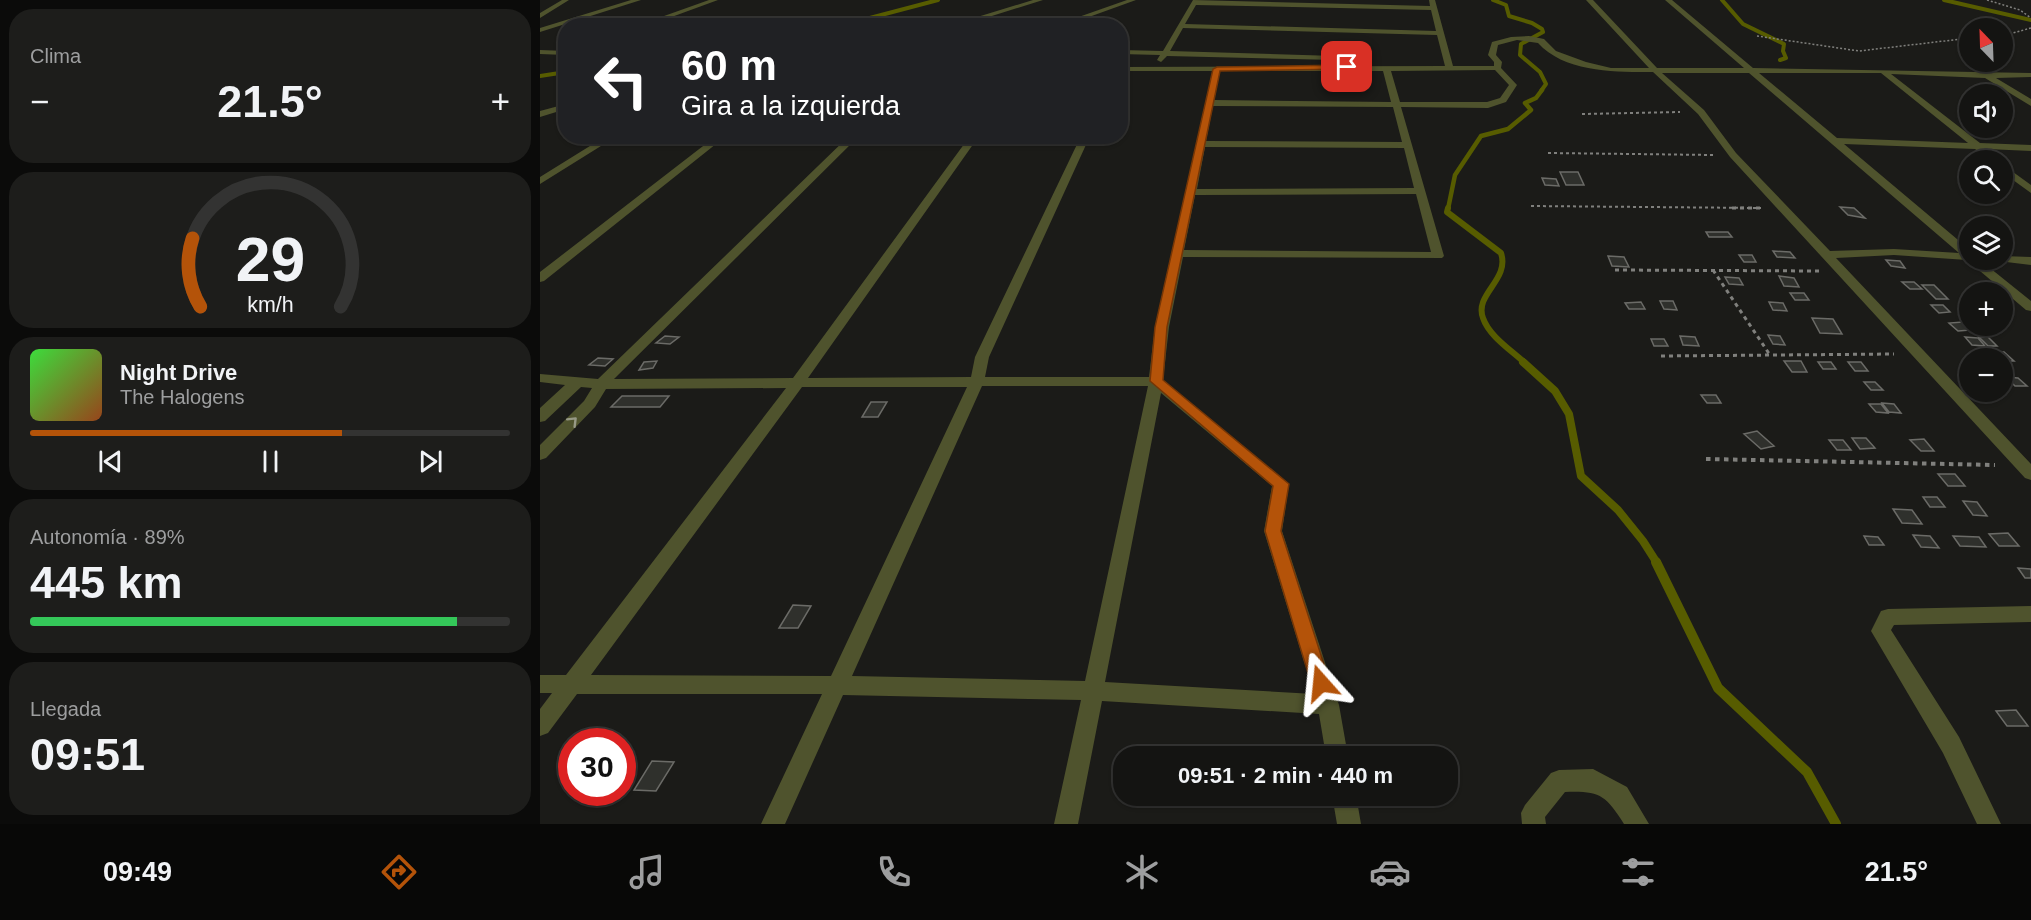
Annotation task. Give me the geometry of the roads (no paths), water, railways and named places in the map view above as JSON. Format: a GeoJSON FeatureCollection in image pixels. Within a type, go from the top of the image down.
{"type":"FeatureCollection","features":[{"type":"Feature","properties":{"kind":"street"},"geometry":{"type":"LineString","coordinates":[[540,16],[566,0]]}},
{"type":"Feature","properties":{"kind":"street"},"geometry":{"type":"LineString","coordinates":[[579,18],[638,0]]}},
{"type":"Feature","properties":{"kind":"street"},"geometry":{"type":"LineString","coordinates":[[662,18],[715,0]]}},
{"type":"Feature","properties":{"kind":"street"},"geometry":{"type":"LineString","coordinates":[[978,18],[1040,0]]}},
{"type":"Feature","properties":{"kind":"street"},"geometry":{"type":"LineString","coordinates":[[1080,18],[1133,0]]}},
{"type":"Feature","properties":{"kind":"street"},"geometry":{"type":"LineString","coordinates":[[1589,0],[1655,70],[1701,112],[1733,155],[2027,469]]}},
{"type":"Feature","properties":{"kind":"street"},"geometry":{"type":"LineString","coordinates":[[1668,0],[1959,248]]}},
{"type":"Feature","properties":{"kind":"street"},"geometry":{"type":"LineString","coordinates":[[1156,69],[1195,2],[1433,4],[1448,64]]}},
{"type":"Feature","properties":{"kind":"street"},"geometry":{"type":"LineString","coordinates":[[540,30],[558,24]]}},
{"type":"Feature","properties":{"kind":"street"},"geometry":{"type":"LineString","coordinates":[[1180,26],[1440,33]]}},
{"type":"Feature","properties":{"kind":"street"},"geometry":{"type":"LineString","coordinates":[[1497,68],[1498,62],[1492,55],[1495,44],[1504,39],[1520,38],[1541,41],[1545,47],[1556,53],[1591,66],[1611,70],[1884,71],[1985,76],[2031,75]]}},
{"type":"Feature","properties":{"kind":"street"},"geometry":{"type":"LineString","coordinates":[[540,52],[558,52]]}},
{"type":"Feature","properties":{"kind":"street"},"geometry":{"type":"LineString","coordinates":[[1128,52],[1341,58]]}},
{"type":"Feature","properties":{"kind":"street"},"geometry":{"type":"LineString","coordinates":[[1210,103],[1488,105],[1503,100],[1513,85],[1497,68],[1376,59]]}},
{"type":"Feature","properties":{"kind":"street"},"geometry":{"type":"LineString","coordinates":[[1128,69],[1386,67],[1448,64]]}},
{"type":"Feature","properties":{"kind":"street"},"geometry":{"type":"LineString","coordinates":[[1178,253],[1438,256],[1386,67]]}},
{"type":"Feature","properties":{"kind":"street"},"geometry":{"type":"LineString","coordinates":[[1066,824],[1156,381],[1161,327],[1217,69]]}},
{"type":"Feature","properties":{"kind":"street"},"geometry":{"type":"LineString","coordinates":[[1884,71],[1981,150]]}},
{"type":"Feature","properties":{"kind":"street"},"geometry":{"type":"LineString","coordinates":[[1985,76],[2031,103]]}},
{"type":"Feature","properties":{"kind":"street"},"geometry":{"type":"LineString","coordinates":[[540,114],[558,108]]}},
{"type":"Feature","properties":{"kind":"street"},"geometry":{"type":"LineString","coordinates":[[1833,141],[2031,148]]}},
{"type":"Feature","properties":{"kind":"street"},"geometry":{"type":"LineString","coordinates":[[540,181],[600,144]]}},
{"type":"Feature","properties":{"kind":"street"},"geometry":{"type":"LineString","coordinates":[[540,278],[712,144]]}},
{"type":"Feature","properties":{"kind":"street"},"geometry":{"type":"LineString","coordinates":[[540,454],[590,404],[601,384],[847,144]]}},
{"type":"Feature","properties":{"kind":"street"},"geometry":{"type":"LineString","coordinates":[[540,726],[797,383],[969,144]]}},
{"type":"Feature","properties":{"kind":"street"},"geometry":{"type":"LineString","coordinates":[[773,824],[977,381],[982,357],[1082,144]]}},
{"type":"Feature","properties":{"kind":"street"},"geometry":{"type":"LineString","coordinates":[[1201,144],[1407,145]]}},
{"type":"Feature","properties":{"kind":"street"},"geometry":{"type":"LineString","coordinates":[[2013,175],[2031,189]]}},
{"type":"Feature","properties":{"kind":"street"},"geometry":{"type":"LineString","coordinates":[[1191,192],[1420,191]]}},
{"type":"Feature","properties":{"kind":"street"},"geometry":{"type":"LineString","coordinates":[[1826,255],[1894,252],[1959,257]]}},
{"type":"Feature","properties":{"kind":"street"},"geometry":{"type":"LineString","coordinates":[[2013,260],[2031,261]]}},
{"type":"Feature","properties":{"kind":"street"},"geometry":{"type":"LineString","coordinates":[[1985,270],[2031,308]]}},
{"type":"Feature","properties":{"kind":"street"},"geometry":{"type":"LineString","coordinates":[[540,378],[601,384],[1156,381],[1281,484],[1273,531],[1328,705],[1335,746]]}},
{"type":"Feature","properties":{"kind":"street"},"geometry":{"type":"LineString","coordinates":[[540,417],[578,381]]}},
{"type":"Feature","properties":{"kind":"street"},"geometry":{"type":"LineString","coordinates":[[1989,824],[1950,745],[1881,631],[1888,617],[2031,614]]}},
{"type":"Feature","properties":{"kind":"street"},"geometry":{"type":"LineString","coordinates":[[540,684],[838,685],[1094,691],[1328,705]]}},
{"type":"Feature","properties":{"kind":"street"},"geometry":{"type":"LineString","coordinates":[[1534,824],[1533,813],[1559,781],[1593,780],[1619,795],[1637,824]]}},
{"type":"Feature","properties":{"kind":"street"},"geometry":{"type":"LineString","coordinates":[[1346,806],[1349,824]]}},
{"type":"Feature","properties":{"kind":"waterway"},"geometry":{"type":"LineString","coordinates":[[870,18],[938,0]]}},
{"type":"Feature","properties":{"kind":"waterway"},"geometry":{"type":"LineString","coordinates":[[1493,0],[1506,5],[1509,16],[1532,23],[1542,29],[1543,32],[1521,44],[1520,55],[1540,72],[1546,84],[1541,91]]}},
{"type":"Feature","properties":{"kind":"waterway"},"geometry":{"type":"LineString","coordinates":[[1722,0],[1743,24],[1784,44],[1783,51],[1786,58],[1780,60]]}},
{"type":"Feature","properties":{"kind":"waterway"},"geometry":{"type":"LineString","coordinates":[[1944,0],[2031,20]]}},
{"type":"Feature","properties":{"kind":"waterway"},"geometry":{"type":"LineString","coordinates":[[540,76],[558,73]]}},
{"type":"Feature","properties":{"kind":"waterway"},"geometry":{"type":"LineString","coordinates":[[1448,209],[1455,175],[1481,136],[1508,129],[1531,110],[1525,103],[1536,98],[1542,90]]}},
{"type":"Feature","properties":{"kind":"waterway"},"geometry":{"type":"LineString","coordinates":[[1448,208],[1447,212],[1501,253],[1501,271],[1483,302],[1483,318],[1495,337],[1525,363]]}},
{"type":"Feature","properties":{"kind":"waterway"},"geometry":{"type":"LineString","coordinates":[[1523,362],[1555,391],[1569,414],[1581,476],[1618,510],[1657,563]]}},
{"type":"Feature","properties":{"kind":"waterway"},"geometry":{"type":"LineString","coordinates":[[1656,562],[1718,688],[1807,772],[1836,824]]}}]}
